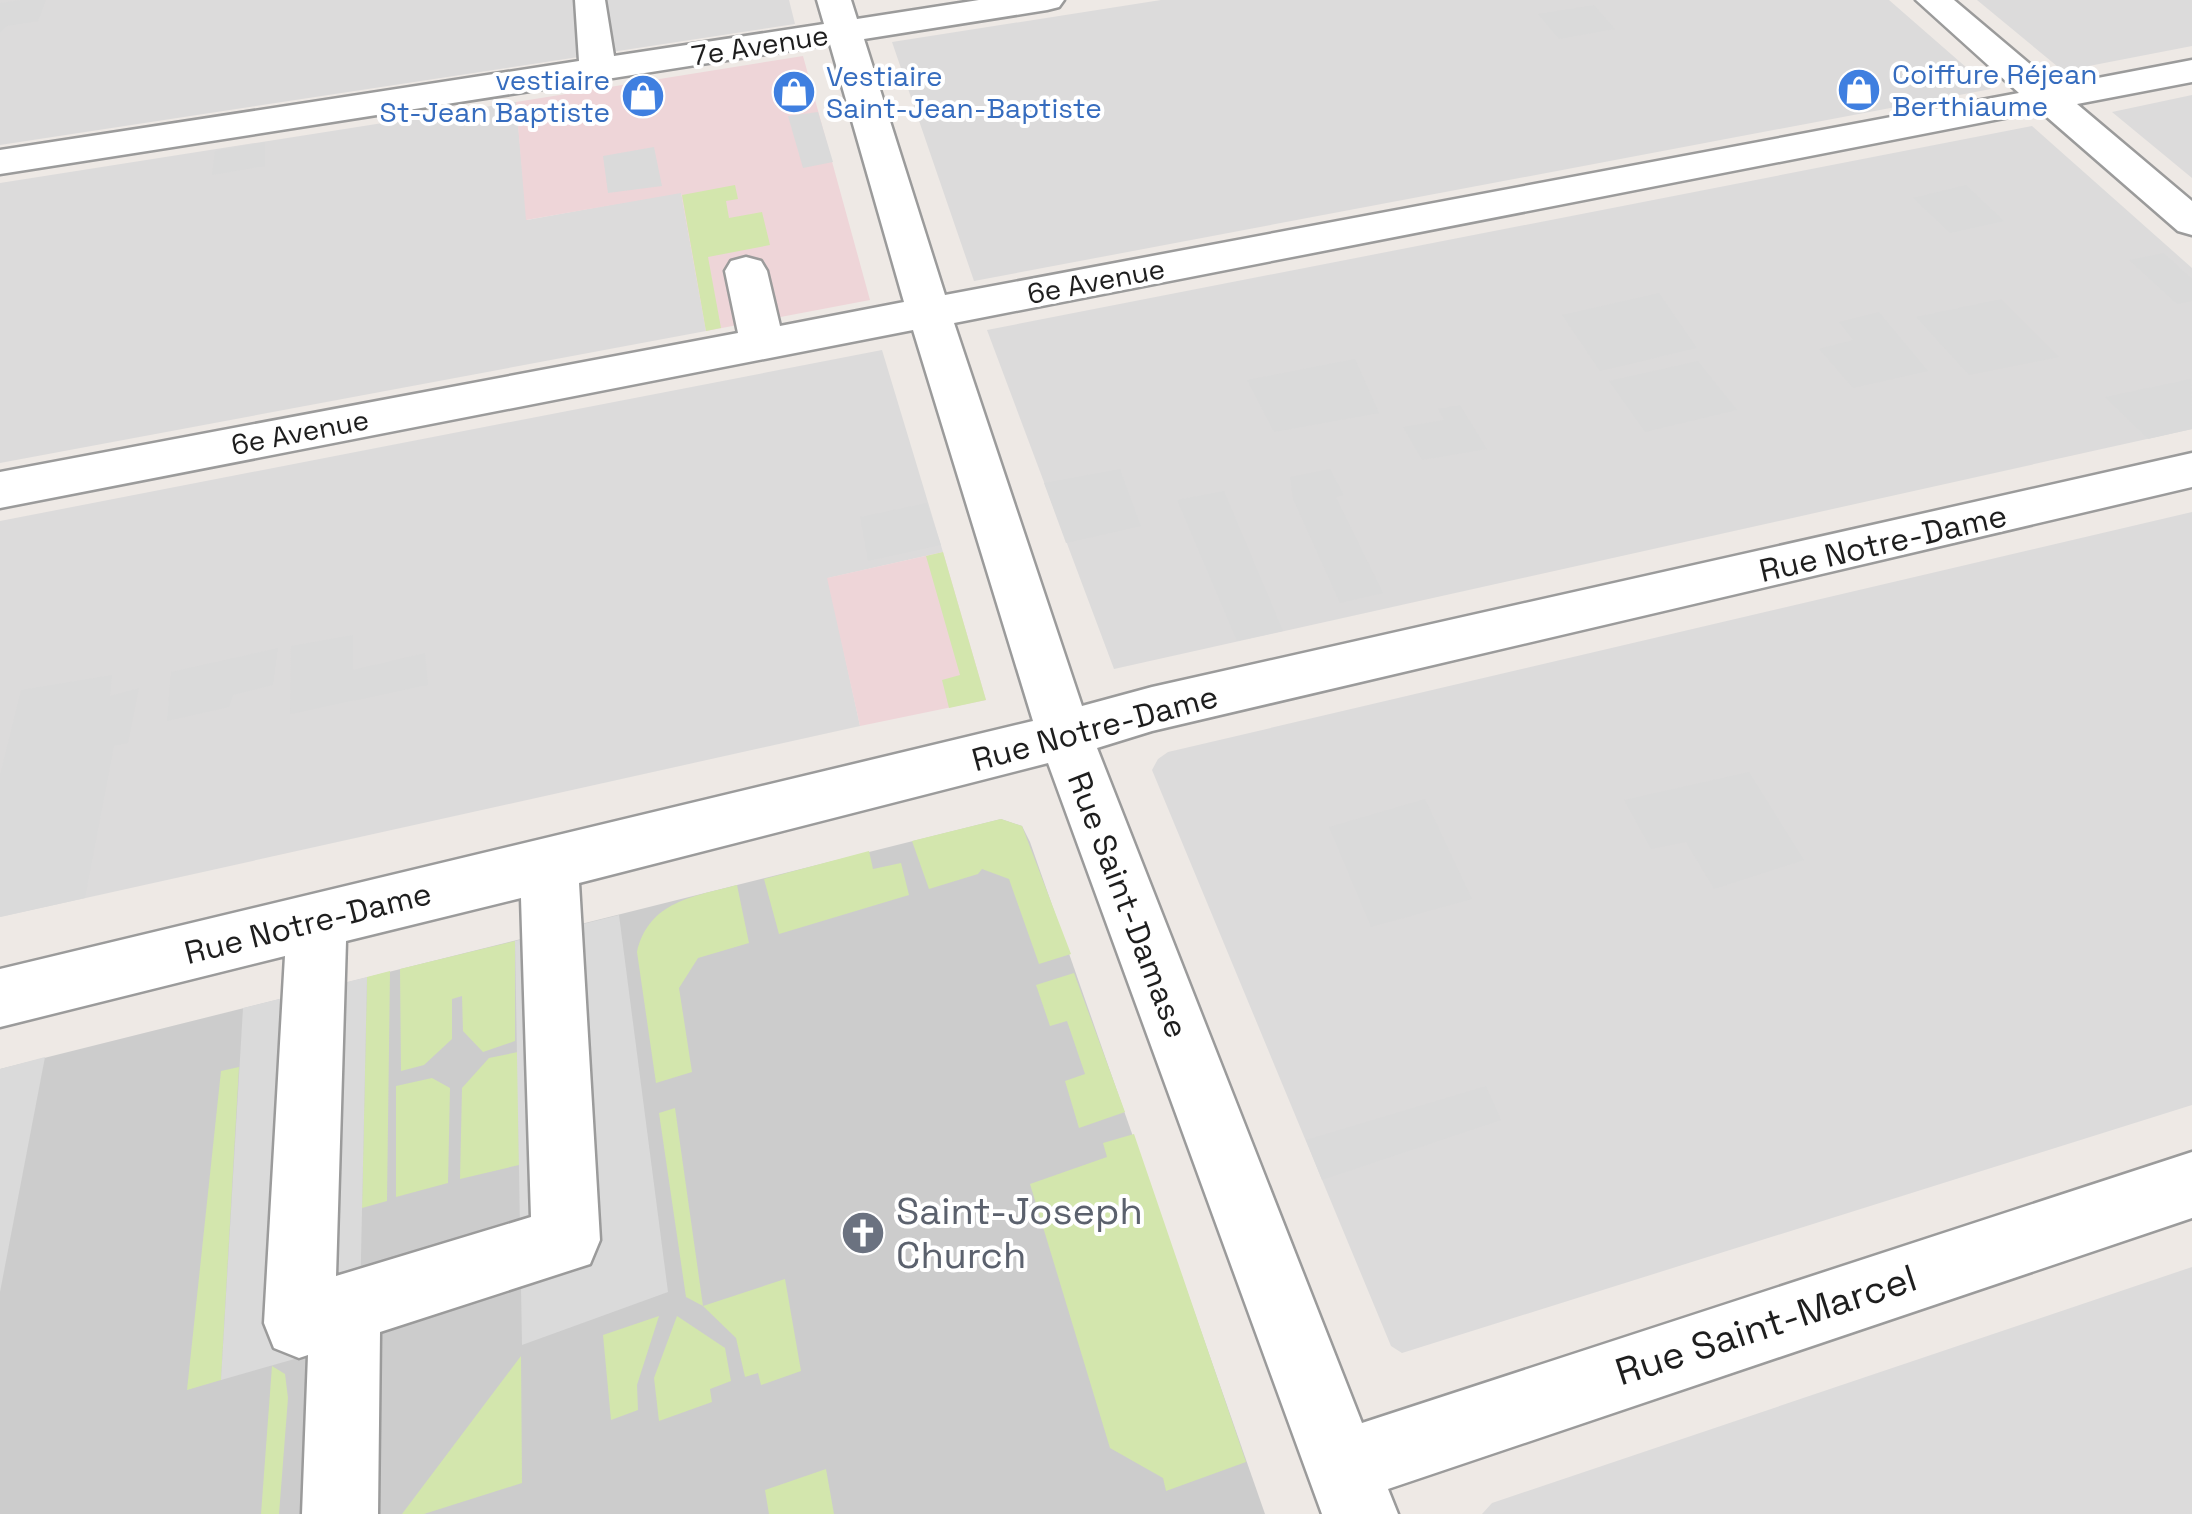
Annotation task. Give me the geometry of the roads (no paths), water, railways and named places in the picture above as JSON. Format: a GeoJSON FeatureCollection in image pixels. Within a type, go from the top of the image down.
{"type":"FeatureCollection","features":[{"type":"Feature","properties":{"kind":"street","name":"7e Avenue"},"geometry":{"type":"LineString","coordinates":[[0,162],[1046,0]]}},
{"type":"Feature","properties":{"kind":"street"},"geometry":{"type":"LineString","coordinates":[[1933,0],[2192,222]]}},
{"type":"Feature","properties":{"kind":"street"},"geometry":{"type":"LineString","coordinates":[[590,3],[598,70]]}},
{"type":"Feature","properties":{"kind":"street"},"geometry":{"type":"LineString","coordinates":[[724,76],[843,29]]}},
{"type":"Feature","properties":{"kind":"street","name":"Rue Saint-Damase"},"geometry":{"type":"LineString","coordinates":[[843,29],[928,313],[1064,736],[1351,1490]]}},
{"type":"Feature","properties":{"kind":"street","name":"6e Avenue"},"geometry":{"type":"LineString","coordinates":[[0,490],[2192,71]]}},
{"type":"Feature","properties":{"kind":"street"},"geometry":{"type":"LineString","coordinates":[[746,271],[762,344]]}},
{"type":"Feature","properties":{"kind":"street","name":"Rue Notre-Dame"},"geometry":{"type":"LineString","coordinates":[[0,998],[1064,736],[1152,709],[2192,470]]}},
{"type":"Feature","properties":{"kind":"street"},"geometry":{"type":"LineString","coordinates":[[317,921],[299,1323],[566,1240],[549,864]]}},
{"type":"Feature","properties":{"kind":"street","name":"Rue Saint-Marcel"},"geometry":{"type":"LineString","coordinates":[[1351,1490],[2192,1186]]}},
{"type":"Feature","properties":{"kind":"street"},"geometry":{"type":"LineString","coordinates":[[340,1514],[345,1308]]}},
{"type":"Feature","properties":{"kind":"place","name":"Coiffure Réjean Berthiaume"},"geometry":{"type":"Point","coordinates":[1859,90]}},
{"type":"Feature","properties":{"kind":"place","name":"Vestiaire Saint-Jean-Baptiste"},"geometry":{"type":"Point","coordinates":[794,92]}},
{"type":"Feature","properties":{"kind":"place","name":"vestiaire St-Jean Baptiste"},"geometry":{"type":"Point","coordinates":[643,96]}},
{"type":"Feature","properties":{"kind":"place","name":"Saint-Joseph Church"},"geometry":{"type":"Point","coordinates":[863,1233]}}]}
